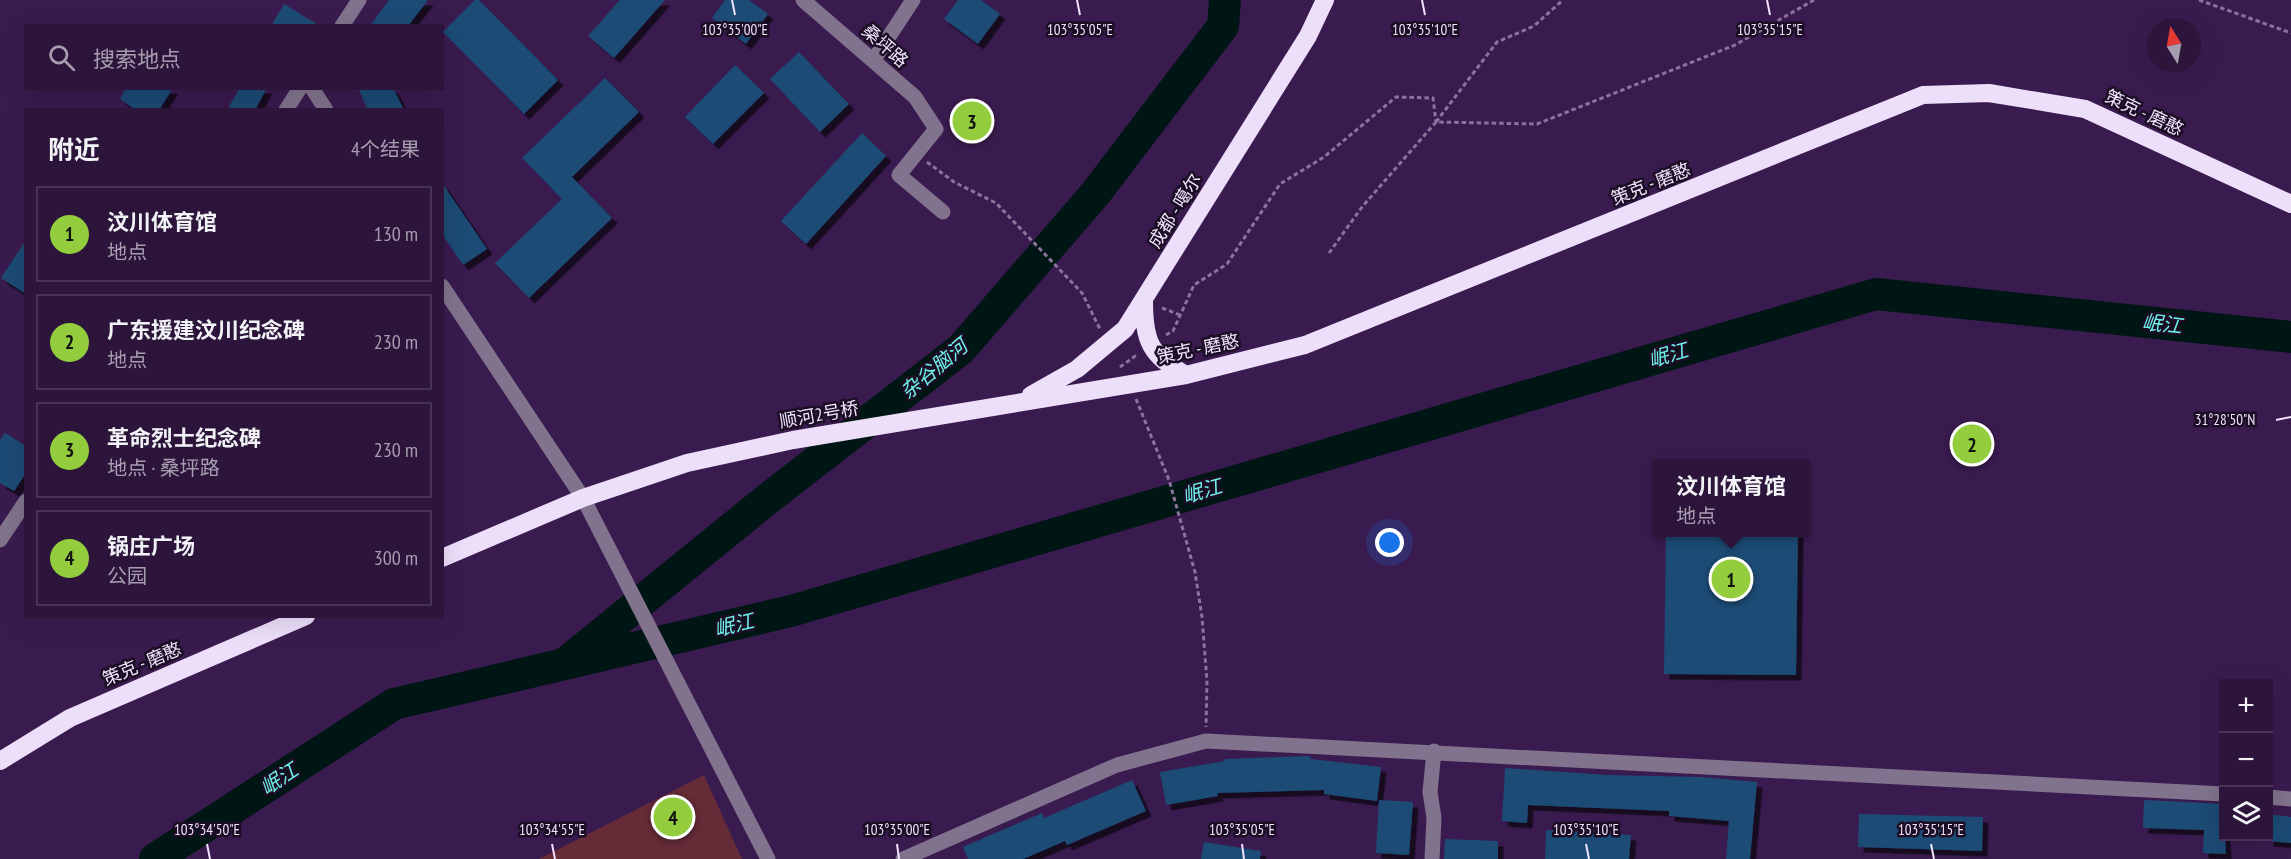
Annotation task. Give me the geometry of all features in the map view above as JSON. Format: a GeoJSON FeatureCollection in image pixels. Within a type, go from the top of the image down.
{"type":"FeatureCollection","features":[{"type":"Feature","properties":{"kind":"highway","name":"成都 - 噶尔"},"geometry":{"type":"LineString","coordinates":[[1016,403],[1077,369],[1125,329],[1308,36],[1325,0]]}},
{"type":"Feature","properties":{"kind":"highway","name":"策克 - 磨憨"},"geometry":{"type":"LineString","coordinates":[[1016,403],[1186,375],[1305,345],[1923,95],[1989,93],[2085,109],[2291,204]]}},
{"type":"Feature","properties":{"kind":"highway"},"geometry":{"type":"LineString","coordinates":[[1144,301],[1147,336],[1155,353],[1166,364],[1186,375]]}},
{"type":"Feature","properties":{"kind":"highway","name":"顺河2号桥"},"geometry":{"type":"LineString","coordinates":[[583,498],[687,463],[793,440],[1016,403]]}},
{"type":"Feature","properties":{"kind":"highway"},"geometry":{"type":"LineString","coordinates":[[444,557],[583,498]]}},
{"type":"Feature","properties":{"kind":"highway","name":"策克 - 磨憨"},"geometry":{"type":"LineString","coordinates":[[0,761],[70,718],[301,618]]}},
{"type":"Feature","properties":{"kind":"street"},"geometry":{"type":"LineString","coordinates":[[343,24],[359,0]]}},
{"type":"Feature","properties":{"kind":"street","name":"桑坪路"},"geometry":{"type":"LineString","coordinates":[[803,0],[915,97],[936,129],[916,154]]}},
{"type":"Feature","properties":{"kind":"street"},"geometry":{"type":"LineString","coordinates":[[873,61],[913,0]]}},
{"type":"Feature","properties":{"kind":"street"},"geometry":{"type":"LineString","coordinates":[[287,108],[299,90]]}},
{"type":"Feature","properties":{"kind":"street"},"geometry":{"type":"LineString","coordinates":[[313,90],[325,108]]}},
{"type":"Feature","properties":{"kind":"street"},"geometry":{"type":"LineString","coordinates":[[916,154],[899,176],[943,212]]}},
{"type":"Feature","properties":{"kind":"street"},"geometry":{"type":"LineString","coordinates":[[444,289],[583,498],[768,859]]}},
{"type":"Feature","properties":{"kind":"street"},"geometry":{"type":"LineString","coordinates":[[0,540],[24,504]]}},
{"type":"Feature","properties":{"kind":"street"},"geometry":{"type":"LineString","coordinates":[[903,859],[1117,765],[1206,741],[2219,794]]}},
{"type":"Feature","properties":{"kind":"street"},"geometry":{"type":"LineString","coordinates":[[1432,859],[1434,818],[1430,792],[1434,752]]}},
{"type":"Feature","properties":{"kind":"street"},"geometry":{"type":"LineString","coordinates":[[2273,797],[2291,799]]}},
{"type":"Feature","properties":{"kind":"path"},"geometry":{"type":"LineString","coordinates":[[1329,253],[1362,207],[1436,122],[1497,42],[1534,26],[1563,0]]}},
{"type":"Feature","properties":{"kind":"path"},"geometry":{"type":"LineString","coordinates":[[1436,122],[1537,124],[1735,45],[1814,0]]}},
{"type":"Feature","properties":{"kind":"path"},"geometry":{"type":"LineString","coordinates":[[2199,0],[2291,33]]}},
{"type":"Feature","properties":{"kind":"path"},"geometry":{"type":"LineString","coordinates":[[1173,331],[1194,285],[1227,264],[1280,184],[1324,157],[1396,97],[1433,98],[1436,122]]}},
{"type":"Feature","properties":{"kind":"path"},"geometry":{"type":"LineString","coordinates":[[916,154],[954,182],[996,203]]}},
{"type":"Feature","properties":{"kind":"path"},"geometry":{"type":"LineString","coordinates":[[1202,617],[1207,681],[1206,741]]}},
{"type":"Feature","properties":{"kind":"shaded area"},"geometry":{"type":"Polygon","coordinates":[[[704,775],[742,859],[539,859],[704,775]]]}},
{"type":"Feature","properties":{"kind":"building"},"geometry":{"type":"Polygon","coordinates":[[[389,0],[428,0],[410,24],[371,24],[389,0]]]}},
{"type":"Feature","properties":{"kind":"building"},"geometry":{"type":"Polygon","coordinates":[[[475,0],[479,0],[558,80],[524,114],[444,31],[475,0]]]}},
{"type":"Feature","properties":{"kind":"building"},"geometry":{"type":"Polygon","coordinates":[[[620,0],[665,0],[614,58],[588,36],[620,0]]]}},
{"type":"Feature","properties":{"kind":"building"},"geometry":{"type":"Polygon","coordinates":[[[725,0],[749,0],[768,14],[746,44],[712,18],[725,0]]]}},
{"type":"Feature","properties":{"kind":"building"},"geometry":{"type":"Polygon","coordinates":[[[958,0],[981,0],[1000,14],[978,44],[944,19],[958,0]]]}},
{"type":"Feature","properties":{"kind":"building"},"geometry":{"type":"Polygon","coordinates":[[[284,4],[317,24],[272,24],[284,4]]]}},
{"type":"Feature","properties":{"kind":"building"},"geometry":{"type":"Polygon","coordinates":[[[799,52],[849,104],[820,132],[770,79],[799,52]]]}},
{"type":"Feature","properties":{"kind":"building"},"geometry":{"type":"Polygon","coordinates":[[[735,65],[764,93],[713,144],[685,117],[735,65]]]}},
{"type":"Feature","properties":{"kind":"building"},"geometry":{"type":"Polygon","coordinates":[[[605,78],[639,112],[572,177],[612,218],[529,298],[495,263],[562,199],[522,158],[605,78]]]}},
{"type":"Feature","properties":{"kind":"building"},"geometry":{"type":"Polygon","coordinates":[[[125,90],[172,90],[160,108],[133,108],[120,99],[125,90]]]}},
{"type":"Feature","properties":{"kind":"building"},"geometry":{"type":"Polygon","coordinates":[[[239,90],[266,90],[256,108],[228,108],[239,90]]]}},
{"type":"Feature","properties":{"kind":"building"},"geometry":{"type":"Polygon","coordinates":[[[359,90],[394,90],[403,108],[367,108],[359,90]]]}},
{"type":"Feature","properties":{"kind":"building"},"geometry":{"type":"Polygon","coordinates":[[[862,133],[886,156],[806,244],[781,221],[862,133]]]}},
{"type":"Feature","properties":{"kind":"building"},"geometry":{"type":"Polygon","coordinates":[[[444,186],[487,249],[463,265],[444,237],[444,186]]]}},
{"type":"Feature","properties":{"kind":"building"},"geometry":{"type":"Polygon","coordinates":[[[24,243],[24,293],[1,278],[24,243]]]}},
{"type":"Feature","properties":{"kind":"building"},"geometry":{"type":"Polygon","coordinates":[[[5,433],[24,445],[24,476],[14,491],[0,483],[0,440],[5,433]]]}},
{"type":"Feature","properties":{"kind":"building"},"geometry":{"type":"Polygon","coordinates":[[[1666,537],[1798,537],[1796,675],[1664,674],[1666,537]]]}},
{"type":"Feature","properties":{"kind":"building"},"geometry":{"type":"Polygon","coordinates":[[[1310,756],[1311,759],[1381,767],[1377,801],[1324,794],[1324,790],[1217,793],[1218,796],[1166,805],[1160,772],[1225,761],[1225,759],[1310,756]]]}},
{"type":"Feature","properties":{"kind":"building"},"geometry":{"type":"Polygon","coordinates":[[[1505,768],[1607,775],[1701,777],[1757,782],[1750,859],[1726,859],[1729,821],[1669,816],[1669,811],[1528,805],[1527,823],[1502,821],[1505,768]]]}},
{"type":"Feature","properties":{"kind":"building"},"geometry":{"type":"Polygon","coordinates":[[[1132,780],[1146,811],[1067,845],[1065,841],[1023,859],[968,859],[963,847],[1042,813],[1044,818],[1132,780]]]}},
{"type":"Feature","properties":{"kind":"building"},"geometry":{"type":"Polygon","coordinates":[[[1379,800],[1413,802],[1409,855],[1376,853],[1379,800]]]}},
{"type":"Feature","properties":{"kind":"building"},"geometry":{"type":"Polygon","coordinates":[[[2144,800],[2219,804],[2219,841],[2225,841],[2226,854],[2203,853],[2204,830],[2143,828],[2144,800]]]}},
{"type":"Feature","properties":{"kind":"building"},"geometry":{"type":"Polygon","coordinates":[[[1859,814],[1983,817],[1982,851],[1858,847],[1859,814]]]}},
{"type":"Feature","properties":{"kind":"building"},"geometry":{"type":"Polygon","coordinates":[[[2273,815],[2291,817],[2291,843],[2268,841],[2273,841],[2273,815]]]}},
{"type":"Feature","properties":{"kind":"building"},"geometry":{"type":"Polygon","coordinates":[[[1546,830],[1631,835],[1629,859],[1545,859],[1546,830]]]}},
{"type":"Feature","properties":{"kind":"building"},"geometry":{"type":"Polygon","coordinates":[[[1445,839],[1498,841],[1498,859],[1444,859],[1445,839]]]}},
{"type":"Feature","properties":{"kind":"building"},"geometry":{"type":"Polygon","coordinates":[[[1204,842],[1261,851],[1260,859],[1201,859],[1204,842]]]}},
{"type":"Feature","properties":{"kind":"waterway","name":"杂谷脑河"},"geometry":{"type":"LineString","coordinates":[[568,661],[765,501],[961,349],[1095,194],[1223,26],[1225,0]]}},
{"type":"Feature","properties":{"kind":"waterway","name":"岷江"},"geometry":{"type":"LineString","coordinates":[[155,859],[394,704],[791,611],[1876,294],[2291,337]]}},
{"type":"Feature","properties":{"kind":"place","name":"革命烈士纪念碑"},"geometry":{"type":"Point","coordinates":[972,121]}},
{"type":"Feature","properties":{"kind":"place","name":"广东援建汶川纪念碑"},"geometry":{"type":"Point","coordinates":[1972,444]}},
{"type":"Feature","properties":{"kind":"place","name":"汶川体育馆"},"geometry":{"type":"Point","coordinates":[1731,579]}},
{"type":"Feature","properties":{"kind":"place","name":"锅庄广场"},"geometry":{"type":"Point","coordinates":[673,817]}}]}
